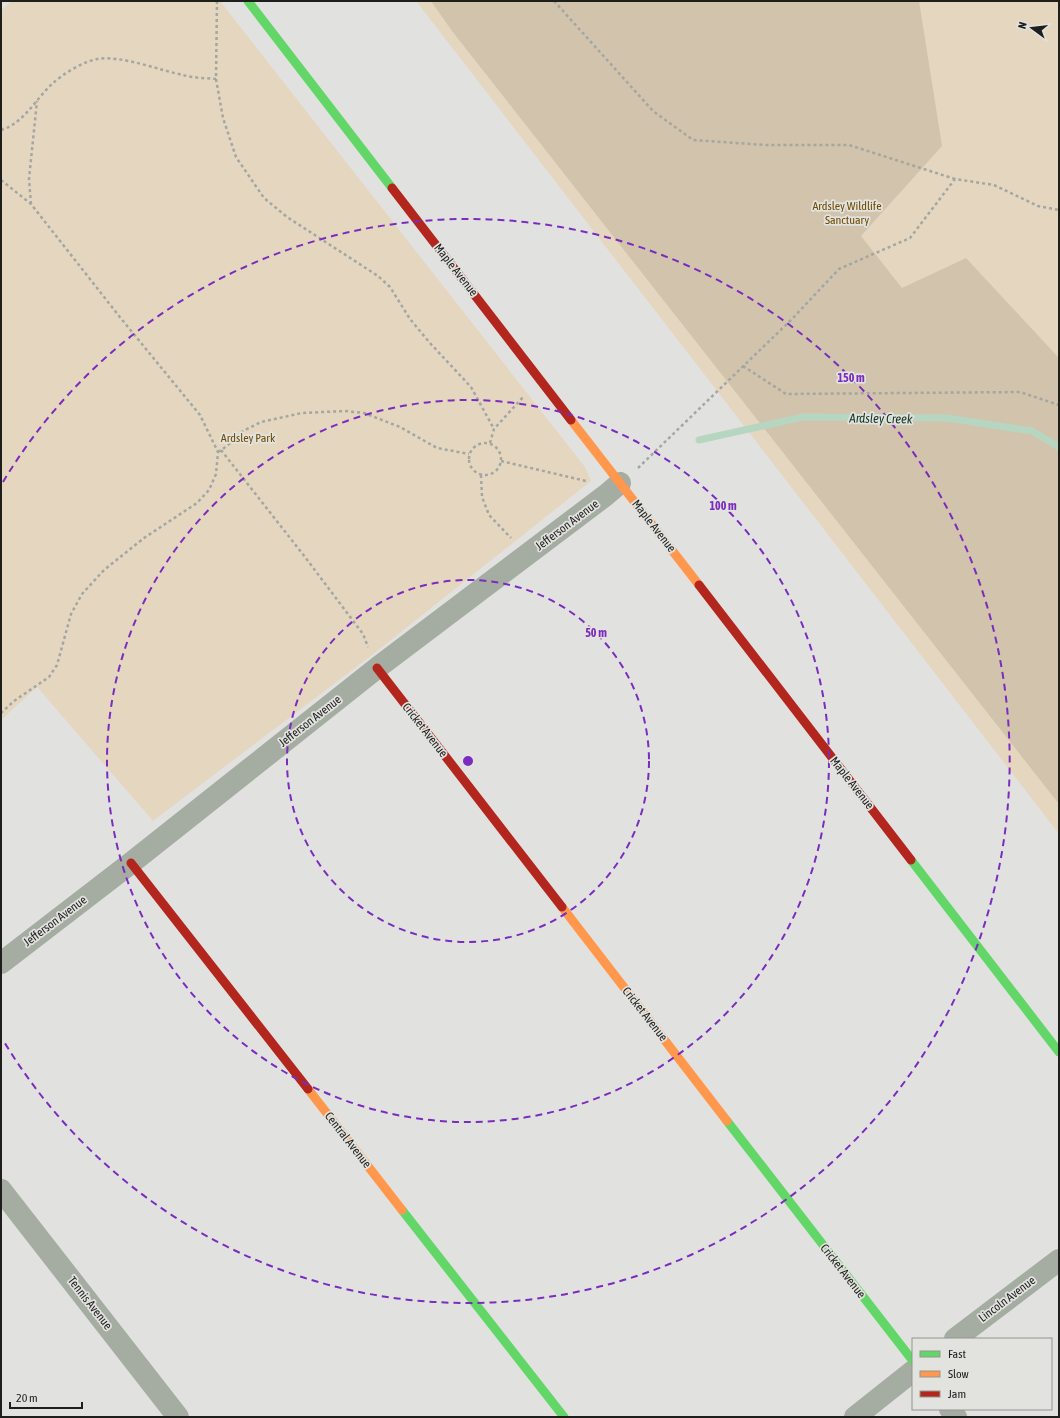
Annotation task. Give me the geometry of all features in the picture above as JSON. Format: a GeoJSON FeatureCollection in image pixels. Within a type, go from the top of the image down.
{"type":"FeatureCollection","features":[{"type":"Feature","properties":{"kind":"street","name":"Maple Avenue"},"geometry":{"type":"LineString","coordinates":[[248,1],[1059,1052]]}},
{"type":"Feature","properties":{"kind":"street","name":"Jefferson Avenue"},"geometry":{"type":"LineString","coordinates":[[1,963],[131,863],[373,659],[606,495],[620,483]]}},
{"type":"Feature","properties":{"kind":"street","name":"Cricket Avenue"},"geometry":{"type":"LineString","coordinates":[[373,659],[912,1360]]}},
{"type":"Feature","properties":{"kind":"street","name":"Central Avenue"},"geometry":{"type":"LineString","coordinates":[[131,863],[564,1417]]}},
{"type":"Feature","properties":{"kind":"street","name":"Tennis Avenue"},"geometry":{"type":"LineString","coordinates":[[1,1190],[178,1417]]}},
{"type":"Feature","properties":{"kind":"street","name":"Lincoln Avenue"},"geometry":{"type":"LineString","coordinates":[[956,1338],[1059,1260]]}},
{"type":"Feature","properties":{"kind":"street"},"geometry":{"type":"LineString","coordinates":[[855,1417],[912,1372]]}},
{"type":"Feature","properties":{"kind":"path"},"geometry":{"type":"LineString","coordinates":[[217,1],[216,78],[223,118],[236,157],[248,177],[264,198],[287,217],[378,276],[390,287],[410,319],[429,342],[471,387],[494,429]]}},
{"type":"Feature","properties":{"kind":"path"},"geometry":{"type":"LineString","coordinates":[[554,1],[653,111],[692,140],[765,145],[849,145],[955,179],[994,185],[1038,206],[1059,210]]}},
{"type":"Feature","properties":{"kind":"path"},"geometry":{"type":"LineString","coordinates":[[1,130],[10,127],[25,115],[52,84],[75,67],[97,59],[120,59],[185,76],[216,78]]}},
{"type":"Feature","properties":{"kind":"path"},"geometry":{"type":"LineString","coordinates":[[31,204],[29,179],[37,101]]}},
{"type":"Feature","properties":{"kind":"path"},"geometry":{"type":"LineString","coordinates":[[620,483],[635,471],[792,319],[839,269],[910,238],[955,179]]}},
{"type":"Feature","properties":{"kind":"path"},"geometry":{"type":"LineString","coordinates":[[1,180],[31,204],[119,316],[200,414],[218,452],[216,474],[209,490],[197,503],[144,538],[100,575],[82,594],[71,614],[57,665],[49,677],[14,701],[1,713]]}},
{"type":"Feature","properties":{"kind":"path"},"geometry":{"type":"LineString","coordinates":[[743,366],[786,394],[1020,392],[1059,405]]}},
{"type":"Feature","properties":{"kind":"path"},"geometry":{"type":"LineString","coordinates":[[490,443],[494,429],[527,393]]}},
{"type":"Feature","properties":{"kind":"path"},"geometry":{"type":"LineString","coordinates":[[218,452],[243,430],[261,422],[302,413],[345,411],[364,413],[400,427],[436,448],[469,454]]}},
{"type":"Feature","properties":{"kind":"path"},"geometry":{"type":"LineString","coordinates":[[480,443],[490,443],[499,450],[501,455],[500,466],[492,474],[481,475],[469,465],[469,454],[471,449],[480,443]]}},
{"type":"Feature","properties":{"kind":"path"},"geometry":{"type":"LineString","coordinates":[[222,450],[363,634],[373,659]]}},
{"type":"Feature","properties":{"kind":"path"},"geometry":{"type":"LineString","coordinates":[[501,461],[591,481]]}},
{"type":"Feature","properties":{"kind":"path"},"geometry":{"type":"LineString","coordinates":[[481,475],[482,497],[489,516],[515,542]]}},
{"type":"Feature","properties":{"kind":"green space","name":"Ardsley Park"},"geometry":{"type":"Polygon","coordinates":[[[12,1],[220,1],[585,467],[591,481],[372,655],[153,821],[37,687],[1,720],[1,10],[12,1]]]}},
{"type":"Feature","properties":{"kind":"green space","name":"Ardsley Wildlife Sanctuary"},"geometry":{"type":"Polygon","coordinates":[[[416,1],[1059,1],[1059,834],[416,1]]]}},
{"type":"Feature","properties":{"kind":"green space","name":"Ardsley Wildlife Sanctuary"},"geometry":{"type":"Polygon","coordinates":[[[431,1],[919,1],[942,146],[861,236],[902,288],[966,258],[1059,358],[1059,804],[452,31],[431,1]]]}},
{"type":"Feature","properties":{"kind":"waterway","name":"Ardsley Creek"},"geometry":{"type":"LineString","coordinates":[[699,440],[803,417],[947,418],[1032,431],[1059,447]]}},
{"type":"Feature","properties":{"kind":"traffic: fast"},"geometry":{"type":"LineString","coordinates":[[248,1],[392,188]]}},
{"type":"Feature","properties":{"kind":"traffic: fast"},"geometry":{"type":"LineString","coordinates":[[911,860],[1059,1052]]}},
{"type":"Feature","properties":{"kind":"traffic: fast"},"geometry":{"type":"LineString","coordinates":[[727,1121],[912,1360]]}},
{"type":"Feature","properties":{"kind":"traffic: fast"},"geometry":{"type":"LineString","coordinates":[[402,1210],[564,1417]]}},
{"type":"Feature","properties":{"kind":"traffic: slow"},"geometry":{"type":"LineString","coordinates":[[571,420],[699,585]]}},
{"type":"Feature","properties":{"kind":"traffic: slow"},"geometry":{"type":"LineString","coordinates":[[562,907],[727,1121]]}},
{"type":"Feature","properties":{"kind":"traffic: slow"},"geometry":{"type":"LineString","coordinates":[[308,1089],[402,1210]]}},
{"type":"Feature","properties":{"kind":"traffic: jam"},"geometry":{"type":"LineString","coordinates":[[392,188],[571,420]]}},
{"type":"Feature","properties":{"kind":"traffic: jam"},"geometry":{"type":"LineString","coordinates":[[699,585],[911,860]]}},
{"type":"Feature","properties":{"kind":"traffic: jam"},"geometry":{"type":"LineString","coordinates":[[377,668],[562,907]]}},
{"type":"Feature","properties":{"kind":"traffic: jam"},"geometry":{"type":"LineString","coordinates":[[131,863],[308,1089]]}}]}
